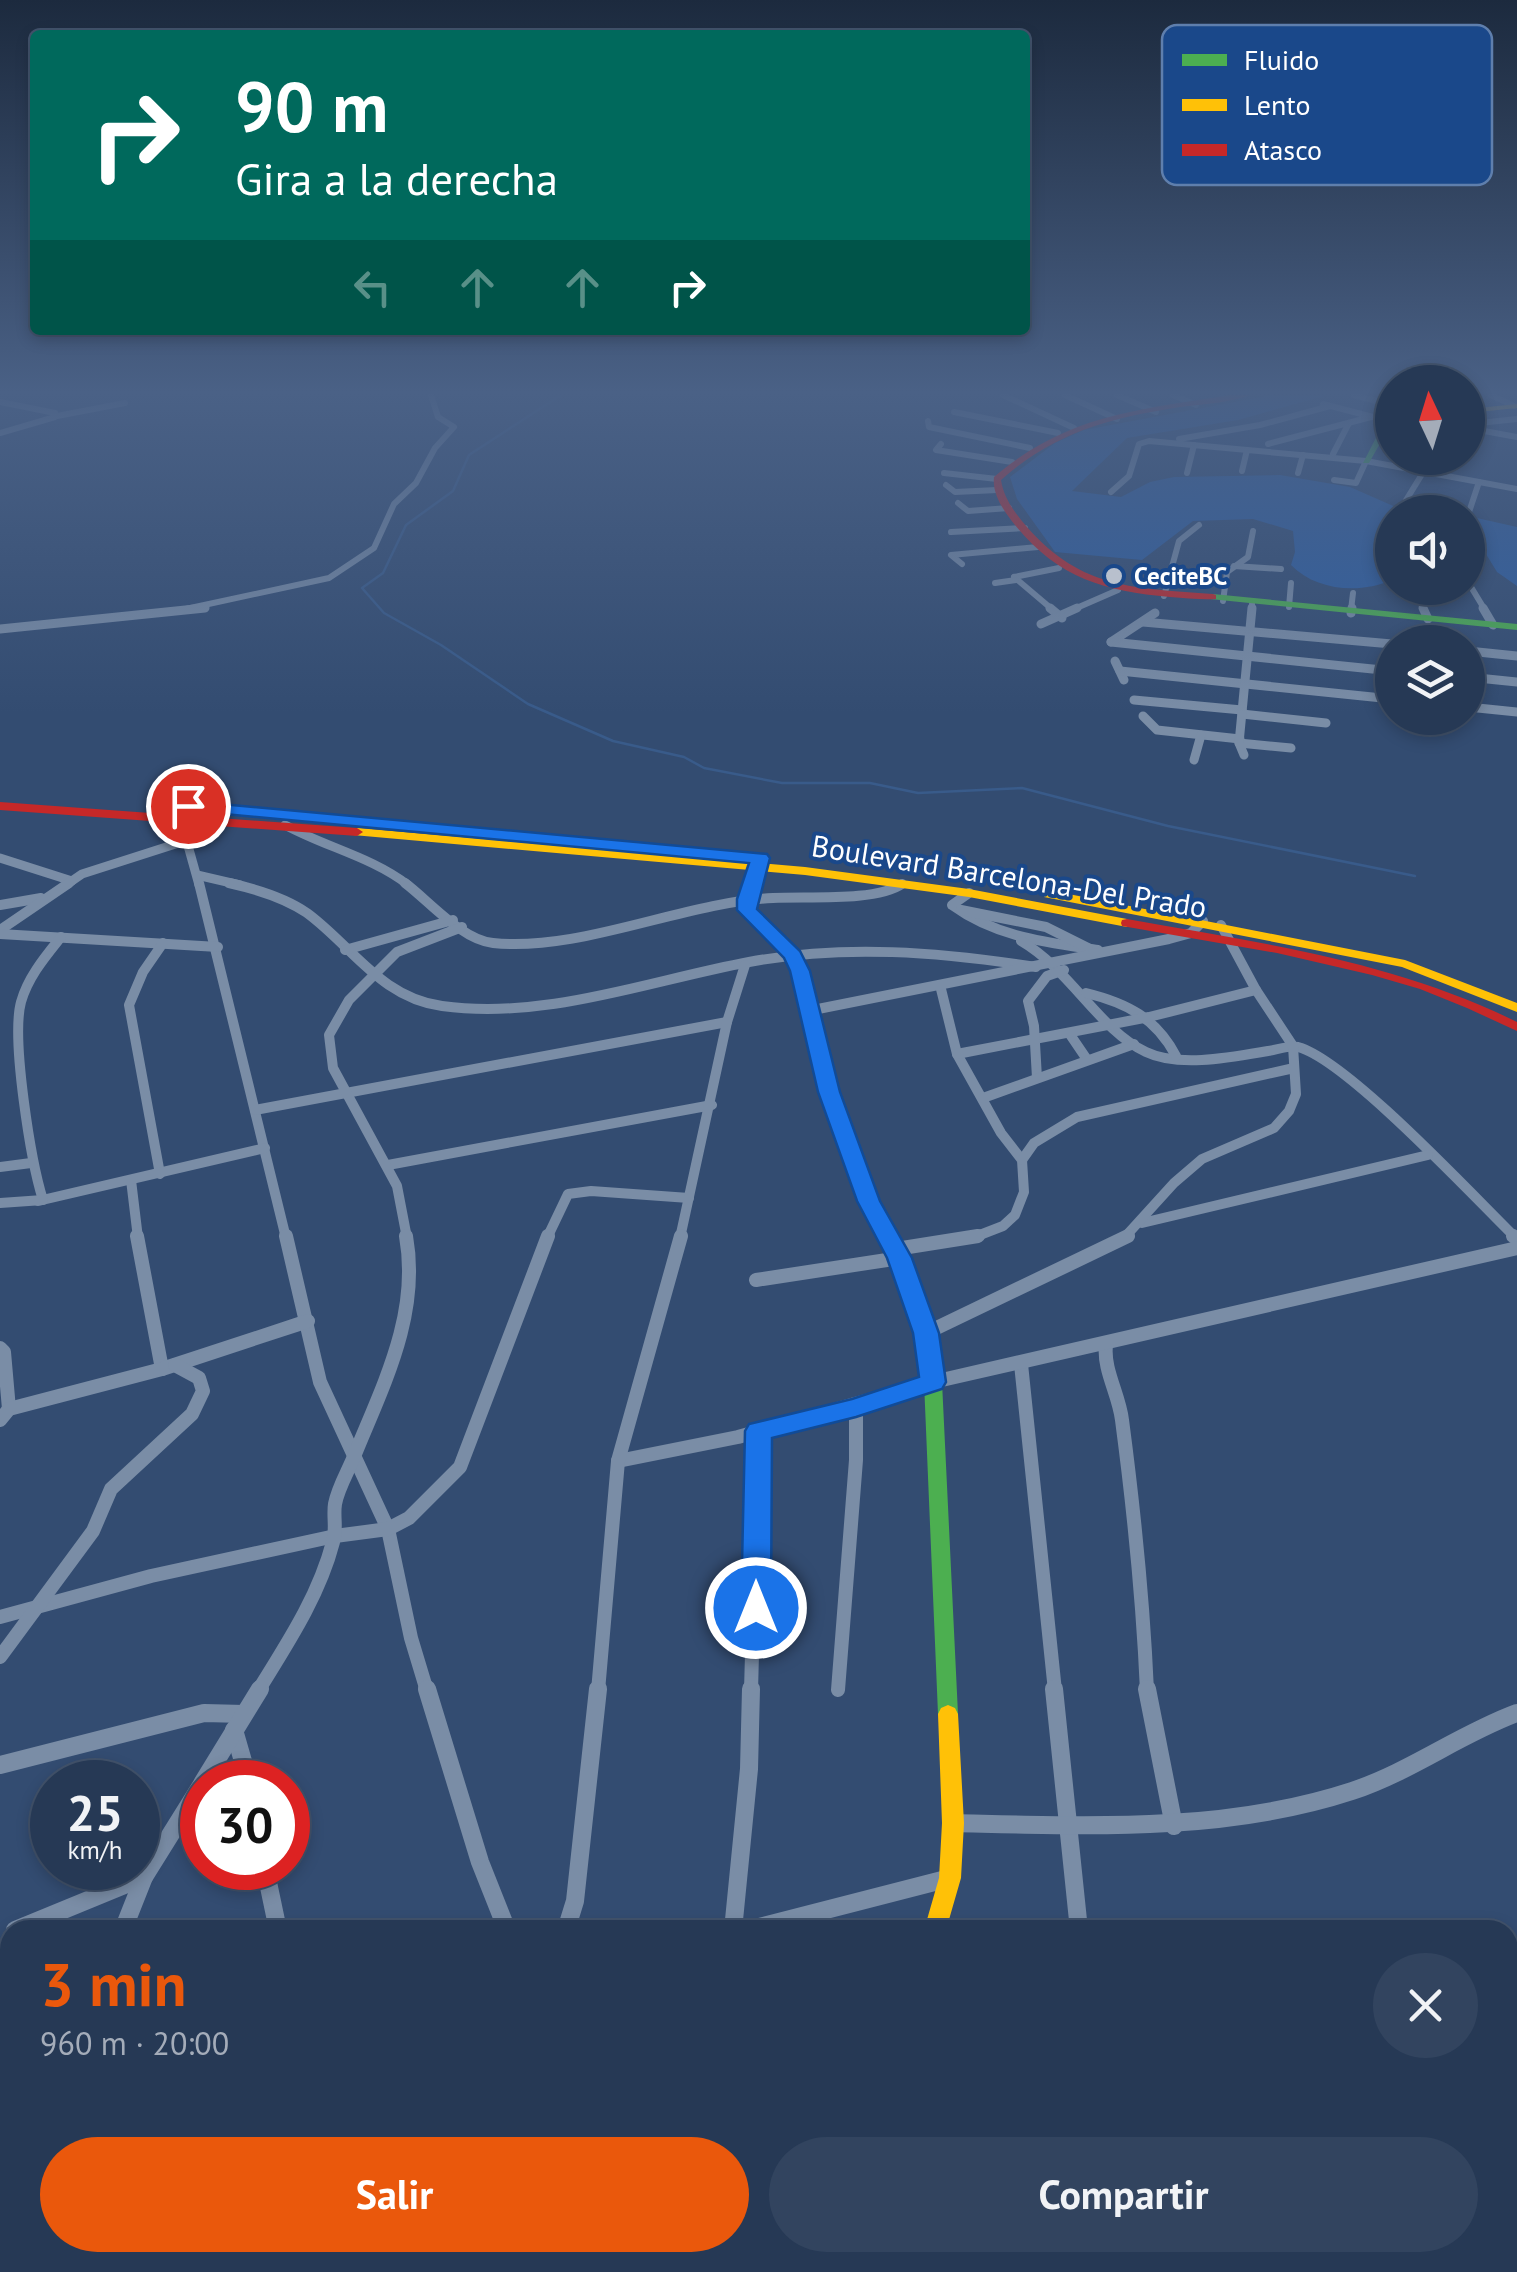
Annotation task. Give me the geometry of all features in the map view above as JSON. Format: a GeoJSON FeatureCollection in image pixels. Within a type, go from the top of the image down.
{"type":"FeatureCollection","features":[{"type":"Feature","properties":{"kind":"main road"},"geometry":{"type":"LineString","coordinates":[[1006,501],[1038,548],[1059,568],[1118,590],[1517,627]]}},
{"type":"Feature","properties":{"kind":"main road","name":"Boulevard Barcelona-Del Prado"},"geometry":{"type":"LineString","coordinates":[[0,796],[292,814],[974,883],[1225,933],[1369,970],[1473,1002],[1517,1027]]}},
{"type":"Feature","properties":{"kind":"main road","name":"Boulevard Barcelona-Del Prado"},"geometry":{"type":"LineString","coordinates":[[5,807],[180,817],[758,863],[1197,927]]}},
{"type":"Feature","properties":{"kind":"main road"},"geometry":{"type":"LineString","coordinates":[[758,863],[746,899],[752,917],[793,955],[851,1156],[868,1201],[898,1253],[926,1333],[933,1382],[953,1823],[950,1878],[938,1920]]}},
{"type":"Feature","properties":{"kind":"main road","name":"Boulevard Barcelona-Del Prado"},"geometry":{"type":"LineString","coordinates":[[1225,933],[1405,964],[1517,1008]]}},
{"type":"Feature","properties":{"kind":"street"},"geometry":{"type":"LineString","coordinates":[[0,630],[205,608],[311,584],[345,570],[374,548],[397,501]]}},
{"type":"Feature","properties":{"kind":"street"},"geometry":{"type":"LineString","coordinates":[[958,503],[964,510],[1009,508]]}},
{"type":"Feature","properties":{"kind":"street"},"geometry":{"type":"LineString","coordinates":[[1164,596],[1178,541],[1198,525]]}},
{"type":"Feature","properties":{"kind":"street"},"geometry":{"type":"LineString","coordinates":[[951,532],[1024,528]]}},
{"type":"Feature","properties":{"kind":"street"},"geometry":{"type":"LineString","coordinates":[[1223,601],[1227,572],[1250,553],[1253,531]]}},
{"type":"Feature","properties":{"kind":"street"},"geometry":{"type":"LineString","coordinates":[[962,564],[951,554],[1038,548]]}},
{"type":"Feature","properties":{"kind":"street"},"geometry":{"type":"LineString","coordinates":[[1234,566],[1282,569]]}},
{"type":"Feature","properties":{"kind":"street"},"geometry":{"type":"LineString","coordinates":[[995,583],[1059,568]]}},
{"type":"Feature","properties":{"kind":"street"},"geometry":{"type":"LineString","coordinates":[[1015,578],[1062,618]]}},
{"type":"Feature","properties":{"kind":"street"},"geometry":{"type":"LineString","coordinates":[[1289,608],[1291,583]]}},
{"type":"Feature","properties":{"kind":"street"},"geometry":{"type":"LineString","coordinates":[[1041,624],[1118,590]]}},
{"type":"Feature","properties":{"kind":"street"},"geometry":{"type":"LineString","coordinates":[[1352,613],[1353,594]]}},
{"type":"Feature","properties":{"kind":"street"},"geometry":{"type":"LineString","coordinates":[[1244,755],[1240,741],[1252,604]]}},
{"type":"Feature","properties":{"kind":"street"},"geometry":{"type":"LineString","coordinates":[[1421,605],[1428,619]]}},
{"type":"Feature","properties":{"kind":"street"},"geometry":{"type":"LineString","coordinates":[[1481,605],[1493,625]]}},
{"type":"Feature","properties":{"kind":"street"},"geometry":{"type":"LineString","coordinates":[[1155,613],[1111,642],[1375,668]]}},
{"type":"Feature","properties":{"kind":"street"},"geometry":{"type":"LineString","coordinates":[[1143,622],[1375,643]]}},
{"type":"Feature","properties":{"kind":"street"},"geometry":{"type":"LineString","coordinates":[[1485,653],[1517,656]]}},
{"type":"Feature","properties":{"kind":"street"},"geometry":{"type":"LineString","coordinates":[[1326,723],[1135,702],[1122,675],[1375,697]]}},
{"type":"Feature","properties":{"kind":"street"},"geometry":{"type":"LineString","coordinates":[[1485,679],[1517,682]]}},
{"type":"Feature","properties":{"kind":"street"},"geometry":{"type":"LineString","coordinates":[[1485,709],[1517,712]]}},
{"type":"Feature","properties":{"kind":"street"},"geometry":{"type":"LineString","coordinates":[[1143,716],[1156,730],[1290,748]]}},
{"type":"Feature","properties":{"kind":"street"},"geometry":{"type":"LineString","coordinates":[[1194,760],[1201,735]]}},
{"type":"Feature","properties":{"kind":"street"},"geometry":{"type":"LineString","coordinates":[[180,817],[218,948],[320,1382],[388,1529],[411,1638],[480,1862],[504,1920]]}},
{"type":"Feature","properties":{"kind":"street"},"geometry":{"type":"LineString","coordinates":[[286,825],[314,841],[388,868],[457,923],[489,943],[538,943],[746,899],[864,894],[892,891],[902,884]]}},
{"type":"Feature","properties":{"kind":"street"},"geometry":{"type":"LineString","coordinates":[[314,841],[327,829]]}},
{"type":"Feature","properties":{"kind":"street"},"geometry":{"type":"LineString","coordinates":[[0,932],[72,881],[113,862],[188,840]]}},
{"type":"Feature","properties":{"kind":"street"},"geometry":{"type":"LineString","coordinates":[[0,861],[72,881]]}},
{"type":"Feature","properties":{"kind":"street"},"geometry":{"type":"LineString","coordinates":[[197,875],[287,902],[307,912],[391,991],[439,1006],[512,1010],[589,1001],[793,955],[904,954],[1060,966],[1197,927]]}},
{"type":"Feature","properties":{"kind":"street"},"geometry":{"type":"LineString","coordinates":[[969,893],[953,902],[957,909],[976,923],[1021,941],[1060,966],[1111,1024],[1134,1044],[1157,1056],[1293,1046]]}},
{"type":"Feature","properties":{"kind":"street"},"geometry":{"type":"LineString","coordinates":[[0,904],[46,897]]}},
{"type":"Feature","properties":{"kind":"street"},"geometry":{"type":"LineString","coordinates":[[957,909],[1050,929],[1080,940],[1088,948]]}},
{"type":"Feature","properties":{"kind":"street"},"geometry":{"type":"LineString","coordinates":[[345,950],[457,923]]}},
{"type":"Feature","properties":{"kind":"street"},"geometry":{"type":"LineString","coordinates":[[216,1760],[297,1628],[325,1570],[335,1536],[335,1504],[395,1356],[410,1300],[407,1233],[388,1164],[334,1068],[329,1035],[349,1000],[397,952],[457,923]]}},
{"type":"Feature","properties":{"kind":"street"},"geometry":{"type":"LineString","coordinates":[[0,932],[218,948]]}},
{"type":"Feature","properties":{"kind":"street"},"geometry":{"type":"LineString","coordinates":[[1225,933],[1293,1046],[1333,1068],[1517,1240]]}},
{"type":"Feature","properties":{"kind":"street"},"geometry":{"type":"LineString","coordinates":[[43,1200],[32,1163],[18,1018],[21,995],[31,976],[61,937]]}},
{"type":"Feature","properties":{"kind":"street"},"geometry":{"type":"LineString","coordinates":[[1021,941],[1107,951]]}},
{"type":"Feature","properties":{"kind":"street"},"geometry":{"type":"LineString","coordinates":[[160,1174],[129,1005],[143,972],[163,942]]}},
{"type":"Feature","properties":{"kind":"street"},"geometry":{"type":"LineString","coordinates":[[569,1920],[592,1769],[618,1461],[653,1345],[712,1106],[727,1022],[745,964]]}},
{"type":"Feature","properties":{"kind":"street"},"geometry":{"type":"LineString","coordinates":[[1037,1078],[1028,1001],[1060,966]]}},
{"type":"Feature","properties":{"kind":"street"},"geometry":{"type":"LineString","coordinates":[[808,1012],[1036,967]]}},
{"type":"Feature","properties":{"kind":"street"},"geometry":{"type":"LineString","coordinates":[[940,986],[957,1054],[1022,1160]]}},
{"type":"Feature","properties":{"kind":"street"},"geometry":{"type":"LineString","coordinates":[[957,1054],[1148,1017],[1256,990]]}},
{"type":"Feature","properties":{"kind":"street"},"geometry":{"type":"LineString","coordinates":[[1086,994],[1128,1003],[1148,1017],[1176,1056]]}},
{"type":"Feature","properties":{"kind":"street"},"geometry":{"type":"LineString","coordinates":[[255,1110],[727,1022]]}},
{"type":"Feature","properties":{"kind":"street"},"geometry":{"type":"LineString","coordinates":[[1068,1033],[1086,1058]]}},
{"type":"Feature","properties":{"kind":"street"},"geometry":{"type":"LineString","coordinates":[[983,1098],[1134,1044]]}},
{"type":"Feature","properties":{"kind":"street"},"geometry":{"type":"LineString","coordinates":[[926,1333],[1128,1236],[1174,1183],[1202,1159],[1274,1128],[1289,1111],[1296,1094],[1293,1046]]}},
{"type":"Feature","properties":{"kind":"street"},"geometry":{"type":"LineString","coordinates":[[756,1280],[972,1238],[1002,1226],[1022,1204],[1022,1160],[1034,1143],[1077,1117],[1294,1068]]}},
{"type":"Feature","properties":{"kind":"street"},"geometry":{"type":"LineString","coordinates":[[388,1164],[491,1141],[712,1106]]}},
{"type":"Feature","properties":{"kind":"street"},"geometry":{"type":"LineString","coordinates":[[0,1208],[264,1148]]}},
{"type":"Feature","properties":{"kind":"street"},"geometry":{"type":"LineString","coordinates":[[1142,1223],[1428,1155]]}},
{"type":"Feature","properties":{"kind":"street"},"geometry":{"type":"LineString","coordinates":[[0,1167],[32,1163]]}},
{"type":"Feature","properties":{"kind":"street"},"geometry":{"type":"LineString","coordinates":[[131,1180],[134,1232],[168,1367]]}},
{"type":"Feature","properties":{"kind":"street"},"geometry":{"type":"LineString","coordinates":[[0,1617],[151,1576],[335,1536],[388,1529],[409,1518],[460,1467],[559,1207],[568,1194],[591,1191],[689,1198]]}},
{"type":"Feature","properties":{"kind":"street"},"geometry":{"type":"LineString","coordinates":[[618,1461],[856,1408],[933,1382],[1517,1248]]}},
{"type":"Feature","properties":{"kind":"street"},"geometry":{"type":"LineString","coordinates":[[0,1348],[4,1352],[5,1414],[308,1321]]}},
{"type":"Feature","properties":{"kind":"street"},"geometry":{"type":"LineString","coordinates":[[1106,1345],[1104,1360],[1119,1398],[1142,1576],[1148,1707],[1174,1826]]}},
{"type":"Feature","properties":{"kind":"street"},"geometry":{"type":"LineString","coordinates":[[1021,1364],[1078,1920]]}},
{"type":"Feature","properties":{"kind":"street"},"geometry":{"type":"LineString","coordinates":[[0,1656],[93,1531],[111,1488],[192,1414],[203,1391],[199,1378],[168,1367]]}},
{"type":"Feature","properties":{"kind":"street"},"geometry":{"type":"LineString","coordinates":[[838,1690],[856,1460],[856,1408]]}},
{"type":"Feature","properties":{"kind":"street"},"geometry":{"type":"LineString","coordinates":[[734,1920],[749,1770],[758,1431]]}},
{"type":"Feature","properties":{"kind":"street"},"geometry":{"type":"LineString","coordinates":[[0,1765],[204,1713],[244,1714]]}},
{"type":"Feature","properties":{"kind":"street"},"geometry":{"type":"LineString","coordinates":[[953,1823],[1174,1826],[1267,1815],[1356,1790],[1482,1726],[1517,1713]]}},
{"type":"Feature","properties":{"kind":"street"},"geometry":{"type":"LineString","coordinates":[[234,1730],[243,1760]]}},
{"type":"Feature","properties":{"kind":"street"},"geometry":{"type":"LineString","coordinates":[[160,1852],[180,1820]]}},
{"type":"Feature","properties":{"kind":"street"},"geometry":{"type":"LineString","coordinates":[[787,1920],[950,1878]]}},
{"type":"Feature","properties":{"kind":"street"},"geometry":{"type":"LineString","coordinates":[[44,1920],[116,1890]]}},
{"type":"Feature","properties":{"kind":"street"},"geometry":{"type":"LineString","coordinates":[[127,1920],[139,1890]]}},
{"type":"Feature","properties":{"kind":"street"},"geometry":{"type":"LineString","coordinates":[[270,1890],[276,1920]]}},
{"type":"Feature","properties":{"kind":"shaded area"},"geometry":{"type":"Polygon","coordinates":[[[1018,501],[1375,501],[1375,585],[1339,588],[1301,574],[1291,565],[1295,552],[1293,531],[1253,519],[1193,521],[1142,560],[1055,552],[1018,501]]]}},
{"type":"Feature","properties":{"kind":"shaded area"},"geometry":{"type":"Polygon","coordinates":[[[1485,520],[1517,527],[1517,586],[1497,572],[1486,554],[1485,520]]]}},
{"type":"Feature","properties":{"kind":"waterway"},"geometry":{"type":"LineString","coordinates":[[439,501],[406,525],[383,573],[362,588],[384,613],[441,645],[528,704],[613,741],[684,757],[704,768],[782,783],[870,783],[918,793],[1022,788],[1168,826],[1415,876]]}},
{"type":"Feature","properties":{"kind":"traffic: fast"},"geometry":{"type":"LineString","coordinates":[[1213,597],[1517,627]]}},
{"type":"Feature","properties":{"kind":"traffic: fast"},"geometry":{"type":"LineString","coordinates":[[760,858],[747,910],[793,955],[800,971],[829,1092],[869,1201],[900,1258],[926,1333],[933,1382],[948,1714]]}},
{"type":"Feature","properties":{"kind":"traffic: slow"},"geometry":{"type":"LineString","coordinates":[[357,832],[805,871],[969,893],[1127,923]]}},
{"type":"Feature","properties":{"kind":"traffic: slow"},"geometry":{"type":"LineString","coordinates":[[1048,894],[1405,964],[1517,1008]]}},
{"type":"Feature","properties":{"kind":"traffic: slow"},"geometry":{"type":"LineString","coordinates":[[938,1920],[950,1878],[953,1823],[948,1714]]}},
{"type":"Feature","properties":{"kind":"traffic: jam"},"geometry":{"type":"LineString","coordinates":[[1004,501],[1042,549],[1085,577],[1132,590],[1213,597]]}},
{"type":"Feature","properties":{"kind":"traffic: jam"},"geometry":{"type":"LineString","coordinates":[[0,806],[357,832]]}},
{"type":"Feature","properties":{"kind":"traffic: jam"},"geometry":{"type":"LineString","coordinates":[[1127,923],[1277,949],[1376,972],[1425,986],[1517,1027]]}},
{"type":"Feature","properties":{"kind":"place","name":"CeciteBC"},"geometry":{"type":"Point","coordinates":[1114,576]}},
{"type":"Feature","properties":{"kind":"route"},"geometry":{"type":"LineString","coordinates":[[188,806],[760,858],[746,899],[747,910],[793,955],[800,971],[829,1092],[868,1201],[900,1258],[926,1333],[933,1382],[856,1408],[758,1431],[756,1608]]}}]}
